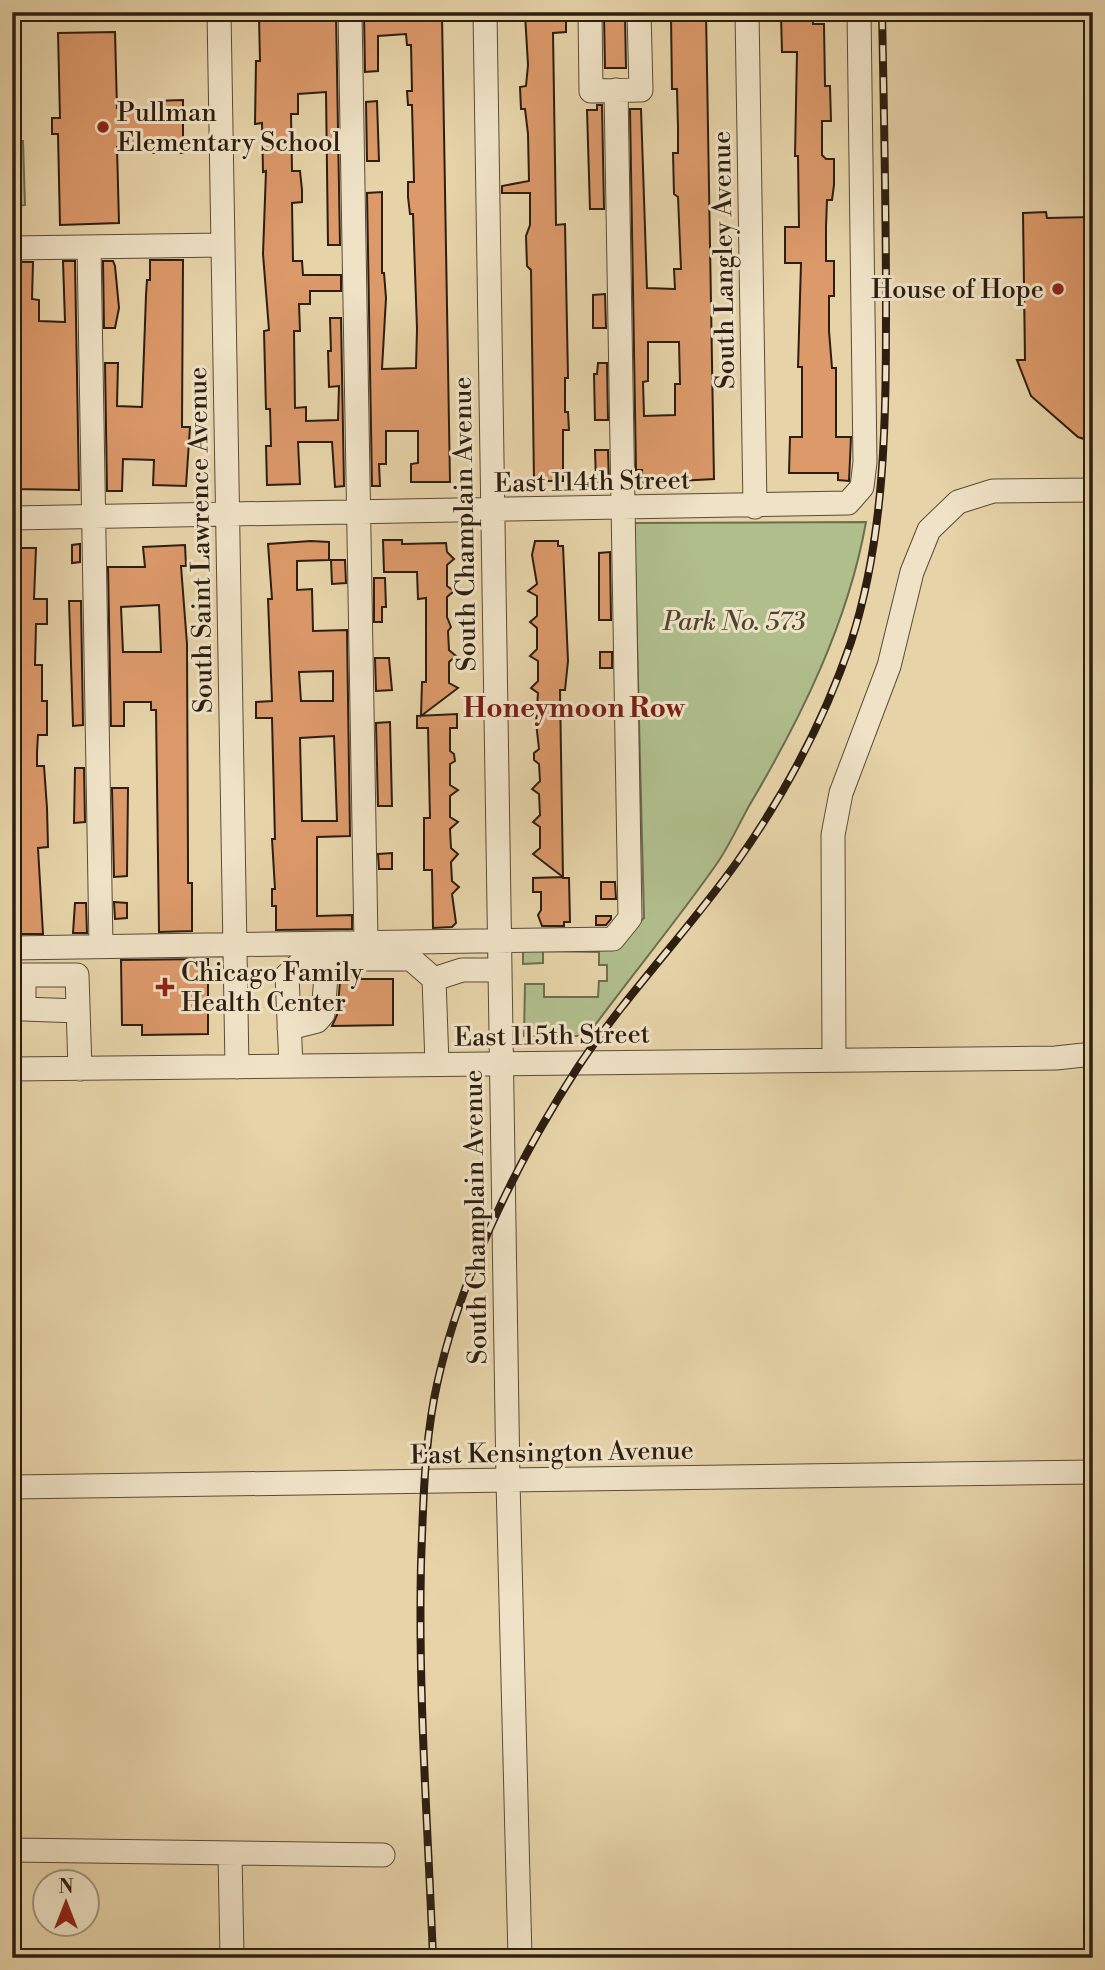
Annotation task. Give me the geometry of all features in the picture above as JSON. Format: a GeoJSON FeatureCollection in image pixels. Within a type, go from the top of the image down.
{"type":"FeatureCollection","features":[{"type":"Feature","properties":{"kind":"street","name":"South Saint Lawrence Avenue"},"geometry":{"type":"LineString","coordinates":[[219,12],[237,1067]]}},
{"type":"Feature","properties":{"kind":"street"},"geometry":{"type":"LineString","coordinates":[[350,12],[366,943]]}},
{"type":"Feature","properties":{"kind":"street","name":"South Champlain Avenue"},"geometry":{"type":"LineString","coordinates":[[485,12],[500,1063],[520,1958]]}},
{"type":"Feature","properties":{"kind":"street"},"geometry":{"type":"LineString","coordinates":[[590,12],[591,91],[641,90],[639,12]]}},
{"type":"Feature","properties":{"kind":"street","name":"South Langley Avenue"},"geometry":{"type":"LineString","coordinates":[[747,12],[755,507]]}},
{"type":"Feature","properties":{"kind":"street","name":"East 114th Street"},"geometry":{"type":"LineString","coordinates":[[12,519],[837,505],[856,497],[862,487],[865,461],[859,12]]}},
{"type":"Feature","properties":{"kind":"street"},"geometry":{"type":"LineString","coordinates":[[12,948],[613,939],[630,918],[616,90]]}},
{"type":"Feature","properties":{"kind":"street"},"geometry":{"type":"LineString","coordinates":[[12,248],[223,245]]}},
{"type":"Feature","properties":{"kind":"street"},"geometry":{"type":"LineString","coordinates":[[89,247],[101,946]]}},
{"type":"Feature","properties":{"kind":"street"},"geometry":{"type":"LineString","coordinates":[[834,1060],[832,867],[835,813],[889,666],[919,551],[929,530],[942,515],[958,502],[978,494],[993,491],[1093,490]]}},
{"type":"Feature","properties":{"kind":"street"},"geometry":{"type":"LineString","coordinates":[[291,1066],[287,975],[305,959],[411,959],[434,979],[437,1064]]}},
{"type":"Feature","properties":{"kind":"street"},"geometry":{"type":"LineString","coordinates":[[289,1028],[317,1021],[323,1014],[326,976],[340,959]]}},
{"type":"Feature","properties":{"kind":"street"},"geometry":{"type":"LineString","coordinates":[[434,979],[462,970],[499,970]]}},
{"type":"Feature","properties":{"kind":"street"},"geometry":{"type":"LineString","coordinates":[[78,1011],[80,1069]]}},
{"type":"Feature","properties":{"kind":"street","name":"East 115th Street"},"geometry":{"type":"LineString","coordinates":[[12,1069],[1056,1058],[1093,1054]]}},
{"type":"Feature","properties":{"kind":"street","name":"East Kensington Avenue"},"geometry":{"type":"LineString","coordinates":[[12,1487],[1093,1472]]}},
{"type":"Feature","properties":{"kind":"street"},"geometry":{"type":"LineString","coordinates":[[12,1850],[383,1855]]}},
{"type":"Feature","properties":{"kind":"street"},"geometry":{"type":"LineString","coordinates":[[230,1853],[232,1958]]}},
{"type":"Feature","properties":{"kind":"green space"},"geometry":{"type":"Polygon","coordinates":[[[12,141],[23,141],[25,205],[12,206],[12,141]]]}},
{"type":"Feature","properties":{"kind":"green space","name":"Park No. 573"},"geometry":{"type":"Polygon","coordinates":[[[866,522],[847,597],[820,669],[787,739],[718,862],[587,1036],[524,1036],[525,984],[544,984],[544,997],[598,997],[599,981],[607,981],[607,965],[599,965],[599,952],[543,951],[543,963],[523,964],[523,943],[616,943],[644,918],[634,523],[866,522]]]}},
{"type":"Feature","properties":{"kind":"building"},"geometry":{"type":"Polygon","coordinates":[[[674,12],[706,12],[714,479],[642,483],[642,470],[636,470],[630,109],[641,109],[647,288],[675,289],[674,269],[681,269],[678,197],[674,194],[673,153],[678,153],[678,128],[677,89],[672,89],[671,16],[674,16],[674,12]],[[648,342],[648,381],[643,382],[644,416],[675,415],[675,384],[680,384],[679,342],[648,342]]]}},
{"type":"Feature","properties":{"kind":"building"},"geometry":{"type":"Polygon","coordinates":[[[336,13],[340,245],[328,245],[326,92],[298,94],[298,114],[291,114],[292,171],[300,171],[302,190],[302,202],[292,203],[293,261],[302,261],[303,275],[341,275],[341,291],[310,291],[310,304],[299,304],[300,331],[294,331],[295,408],[306,407],[306,421],[338,420],[339,386],[329,387],[328,351],[331,351],[330,318],[341,318],[344,486],[335,487],[332,442],[298,442],[300,484],[267,485],[266,446],[271,446],[270,409],[266,409],[264,331],[269,330],[263,254],[266,171],[263,172],[262,123],[255,124],[256,61],[260,61],[259,17],[336,13]]]}},
{"type":"Feature","properties":{"kind":"building"},"geometry":{"type":"Polygon","coordinates":[[[364,13],[442,15],[450,482],[411,482],[411,464],[418,463],[418,431],[386,431],[386,464],[379,464],[380,486],[372,486],[367,193],[382,192],[382,273],[386,298],[382,369],[416,368],[417,329],[413,214],[410,214],[408,197],[408,182],[414,182],[412,105],[408,105],[407,91],[412,91],[411,45],[407,45],[406,34],[378,36],[378,71],[365,72],[364,13]]]}},
{"type":"Feature","properties":{"kind":"building"},"geometry":{"type":"Polygon","coordinates":[[[566,13],[566,32],[553,33],[556,225],[565,224],[568,378],[565,378],[565,412],[568,412],[569,430],[563,430],[563,481],[534,481],[531,270],[527,266],[526,236],[530,225],[530,193],[502,193],[502,186],[529,181],[528,134],[525,109],[521,109],[520,87],[526,86],[528,65],[525,14],[566,13]]]}},
{"type":"Feature","properties":{"kind":"building"},"geometry":{"type":"Polygon","coordinates":[[[604,15],[625,15],[626,68],[605,68],[604,15]]]}},
{"type":"Feature","properties":{"kind":"building"},"geometry":{"type":"Polygon","coordinates":[[[781,15],[813,15],[813,24],[824,24],[825,86],[830,86],[831,121],[822,121],[822,155],[826,159],[834,159],[834,185],[832,200],[827,200],[826,227],[826,261],[834,261],[834,296],[829,296],[829,331],[832,368],[836,368],[836,437],[851,437],[849,481],[838,480],[838,473],[789,473],[790,437],[802,437],[802,367],[798,367],[801,263],[785,263],[785,227],[799,227],[798,156],[795,156],[797,52],[782,52],[781,15]]]}},
{"type":"Feature","properties":{"kind":"building"},"geometry":{"type":"Polygon","coordinates":[[[115,32],[117,108],[152,108],[152,101],[183,100],[183,153],[153,153],[153,146],[117,147],[119,223],[60,225],[58,134],[52,134],[52,118],[60,118],[58,33],[115,32]]]}},
{"type":"Feature","properties":{"kind":"building"},"geometry":{"type":"Polygon","coordinates":[[[377,101],[379,161],[367,161],[366,102],[377,101]]]}},
{"type":"Feature","properties":{"kind":"building"},"geometry":{"type":"Polygon","coordinates":[[[597,105],[602,105],[604,209],[590,209],[587,110],[597,110],[597,105]]]}},
{"type":"Feature","properties":{"kind":"building","name":"House of Hope"},"geometry":{"type":"Polygon","coordinates":[[[1046,212],[1047,218],[1093,217],[1093,442],[1078,437],[1031,396],[1017,360],[1025,360],[1023,213],[1046,212]]]}},
{"type":"Feature","properties":{"kind":"building"},"geometry":{"type":"Polygon","coordinates":[[[150,260],[183,260],[182,427],[190,427],[186,486],[153,485],[154,460],[123,459],[122,491],[107,491],[105,363],[118,363],[117,406],[142,407],[150,260]]]}},
{"type":"Feature","properties":{"kind":"building"},"geometry":{"type":"Polygon","coordinates":[[[63,261],[75,261],[79,490],[12,489],[12,262],[33,262],[32,299],[39,300],[39,321],[65,322],[63,261]]]}},
{"type":"Feature","properties":{"kind":"building"},"geometry":{"type":"Polygon","coordinates":[[[103,261],[113,261],[115,266],[119,308],[115,328],[104,328],[103,261]]]}},
{"type":"Feature","properties":{"kind":"building"},"geometry":{"type":"Polygon","coordinates":[[[605,294],[606,328],[593,328],[593,295],[605,294]]]}},
{"type":"Feature","properties":{"kind":"building"},"geometry":{"type":"Polygon","coordinates":[[[598,363],[607,363],[608,420],[595,420],[594,374],[597,374],[598,363]]]}},
{"type":"Feature","properties":{"kind":"building"},"geometry":{"type":"Polygon","coordinates":[[[595,450],[608,450],[609,482],[596,482],[595,450]]]}},
{"type":"Feature","properties":{"kind":"building"},"geometry":{"type":"Polygon","coordinates":[[[383,540],[402,540],[402,544],[446,543],[447,552],[454,559],[447,565],[447,586],[454,591],[447,597],[447,617],[451,627],[448,631],[449,650],[456,656],[449,662],[449,683],[458,688],[421,716],[422,682],[426,682],[426,598],[418,599],[417,572],[384,572],[383,540]]]}},
{"type":"Feature","properties":{"kind":"building"},"geometry":{"type":"Polygon","coordinates":[[[535,541],[558,541],[558,546],[563,546],[568,661],[565,690],[560,690],[563,877],[533,854],[540,848],[540,827],[533,822],[540,815],[539,794],[532,789],[540,781],[539,764],[534,760],[534,753],[539,749],[536,722],[538,693],[531,688],[538,681],[538,661],[530,656],[537,649],[537,628],[530,622],[537,616],[537,596],[528,591],[537,584],[532,555],[535,541]]]}},
{"type":"Feature","properties":{"kind":"building"},"geometry":{"type":"Polygon","coordinates":[[[329,542],[329,560],[297,561],[297,590],[312,589],[313,631],[347,630],[350,836],[317,837],[317,916],[352,915],[352,929],[276,930],[276,906],[272,906],[272,889],[275,889],[272,839],[275,839],[272,718],[256,718],[256,702],[272,701],[268,599],[272,599],[268,544],[329,542]],[[333,671],[299,672],[301,701],[333,701],[333,671]],[[334,736],[300,738],[302,821],[337,821],[334,736]]]}},
{"type":"Feature","properties":{"kind":"building"},"geometry":{"type":"Polygon","coordinates":[[[80,544],[80,562],[72,563],[72,545],[80,544]]]}},
{"type":"Feature","properties":{"kind":"building"},"geometry":{"type":"Polygon","coordinates":[[[185,545],[186,566],[181,566],[187,644],[188,883],[192,883],[192,931],[159,932],[156,710],[151,710],[151,702],[124,702],[124,726],[111,726],[108,567],[145,567],[143,547],[185,545]],[[159,605],[121,607],[123,652],[161,652],[159,605]]]}},
{"type":"Feature","properties":{"kind":"building"},"geometry":{"type":"Polygon","coordinates":[[[12,548],[36,548],[34,599],[47,599],[47,624],[36,624],[35,665],[42,665],[42,701],[47,701],[47,735],[38,735],[37,752],[37,766],[44,766],[47,808],[48,847],[38,848],[43,934],[12,934],[12,548]]]}},
{"type":"Feature","properties":{"kind":"building"},"geometry":{"type":"Polygon","coordinates":[[[610,552],[611,620],[599,620],[599,553],[610,552]]]}},
{"type":"Feature","properties":{"kind":"building"},"geometry":{"type":"Polygon","coordinates":[[[331,560],[345,560],[346,583],[332,584],[331,560]]]}},
{"type":"Feature","properties":{"kind":"building"},"geometry":{"type":"Polygon","coordinates":[[[374,578],[385,578],[386,607],[382,607],[382,622],[374,622],[374,578]]]}},
{"type":"Feature","properties":{"kind":"building"},"geometry":{"type":"Polygon","coordinates":[[[69,601],[81,601],[83,725],[73,726],[69,601]]]}},
{"type":"Feature","properties":{"kind":"building"},"geometry":{"type":"Polygon","coordinates":[[[600,652],[612,652],[612,668],[600,668],[600,652]]]}},
{"type":"Feature","properties":{"kind":"building"},"geometry":{"type":"Polygon","coordinates":[[[375,658],[389,658],[392,690],[376,691],[375,658]]]}},
{"type":"Feature","properties":{"kind":"building"},"geometry":{"type":"Polygon","coordinates":[[[457,714],[457,728],[450,728],[450,751],[454,754],[455,761],[450,764],[450,785],[458,790],[450,796],[450,817],[458,822],[450,829],[451,848],[458,854],[451,862],[452,881],[459,887],[452,894],[456,923],[452,927],[433,928],[432,870],[424,870],[424,818],[430,818],[428,728],[417,728],[417,716],[457,714]]]}},
{"type":"Feature","properties":{"kind":"building"},"geometry":{"type":"Polygon","coordinates":[[[390,722],[392,806],[378,806],[376,723],[390,722]]]}},
{"type":"Feature","properties":{"kind":"building"},"geometry":{"type":"Polygon","coordinates":[[[75,768],[84,768],[85,822],[74,823],[75,768]]]}},
{"type":"Feature","properties":{"kind":"building"},"geometry":{"type":"Polygon","coordinates":[[[112,788],[128,788],[127,876],[114,877],[112,788]]]}},
{"type":"Feature","properties":{"kind":"building"},"geometry":{"type":"Polygon","coordinates":[[[392,853],[392,869],[379,869],[378,854],[392,853]]]}},
{"type":"Feature","properties":{"kind":"building"},"geometry":{"type":"Polygon","coordinates":[[[533,878],[569,878],[570,922],[564,922],[564,926],[542,926],[538,915],[541,910],[541,892],[533,892],[533,878]]]}},
{"type":"Feature","properties":{"kind":"building"},"geometry":{"type":"Polygon","coordinates":[[[601,882],[615,882],[616,899],[601,899],[601,882]]]}},
{"type":"Feature","properties":{"kind":"building"},"geometry":{"type":"Polygon","coordinates":[[[114,902],[127,903],[127,918],[115,919],[114,902]]]}},
{"type":"Feature","properties":{"kind":"building"},"geometry":{"type":"Polygon","coordinates":[[[75,903],[86,903],[87,933],[73,933],[75,903]]]}},
{"type":"Feature","properties":{"kind":"building"},"geometry":{"type":"Polygon","coordinates":[[[596,916],[611,916],[611,919],[606,925],[596,925],[596,916]]]}},
{"type":"Feature","properties":{"kind":"building","name":"Chicago Family Health Center"},"geometry":{"type":"Polygon","coordinates":[[[208,959],[208,1034],[142,1035],[142,1025],[122,1025],[121,960],[208,959]]]}},
{"type":"Feature","properties":{"kind":"building"},"geometry":{"type":"Polygon","coordinates":[[[347,973],[361,973],[361,979],[393,979],[393,1025],[332,1026],[337,1015],[340,982],[347,980],[347,973]]]}},
{"type":"Feature","properties":{"kind":"railway"},"geometry":{"type":"LineString","coordinates":[[433,1958],[420,1613],[424,1481],[434,1399],[444,1356],[473,1269],[532,1144],[597,1040],[718,888],[771,810],[816,728],[851,642],[871,559],[882,474],[886,345],[882,12]]}},
{"type":"Feature","properties":{"kind":"place","name":"Pullman Elementary School"},"geometry":{"type":"Point","coordinates":[103,127]}},
{"type":"Feature","properties":{"kind":"place","name":"House of Hope"},"geometry":{"type":"Point","coordinates":[1058,289]}},
{"type":"Feature","properties":{"kind":"place","name":"Chicago Family Health Center"},"geometry":{"type":"Point","coordinates":[165,987]}},
{"type":"Feature","properties":{"kind":"district","name":"Honeymoon Row"},"geometry":{"type":"Point","coordinates":[574,707]}}]}
